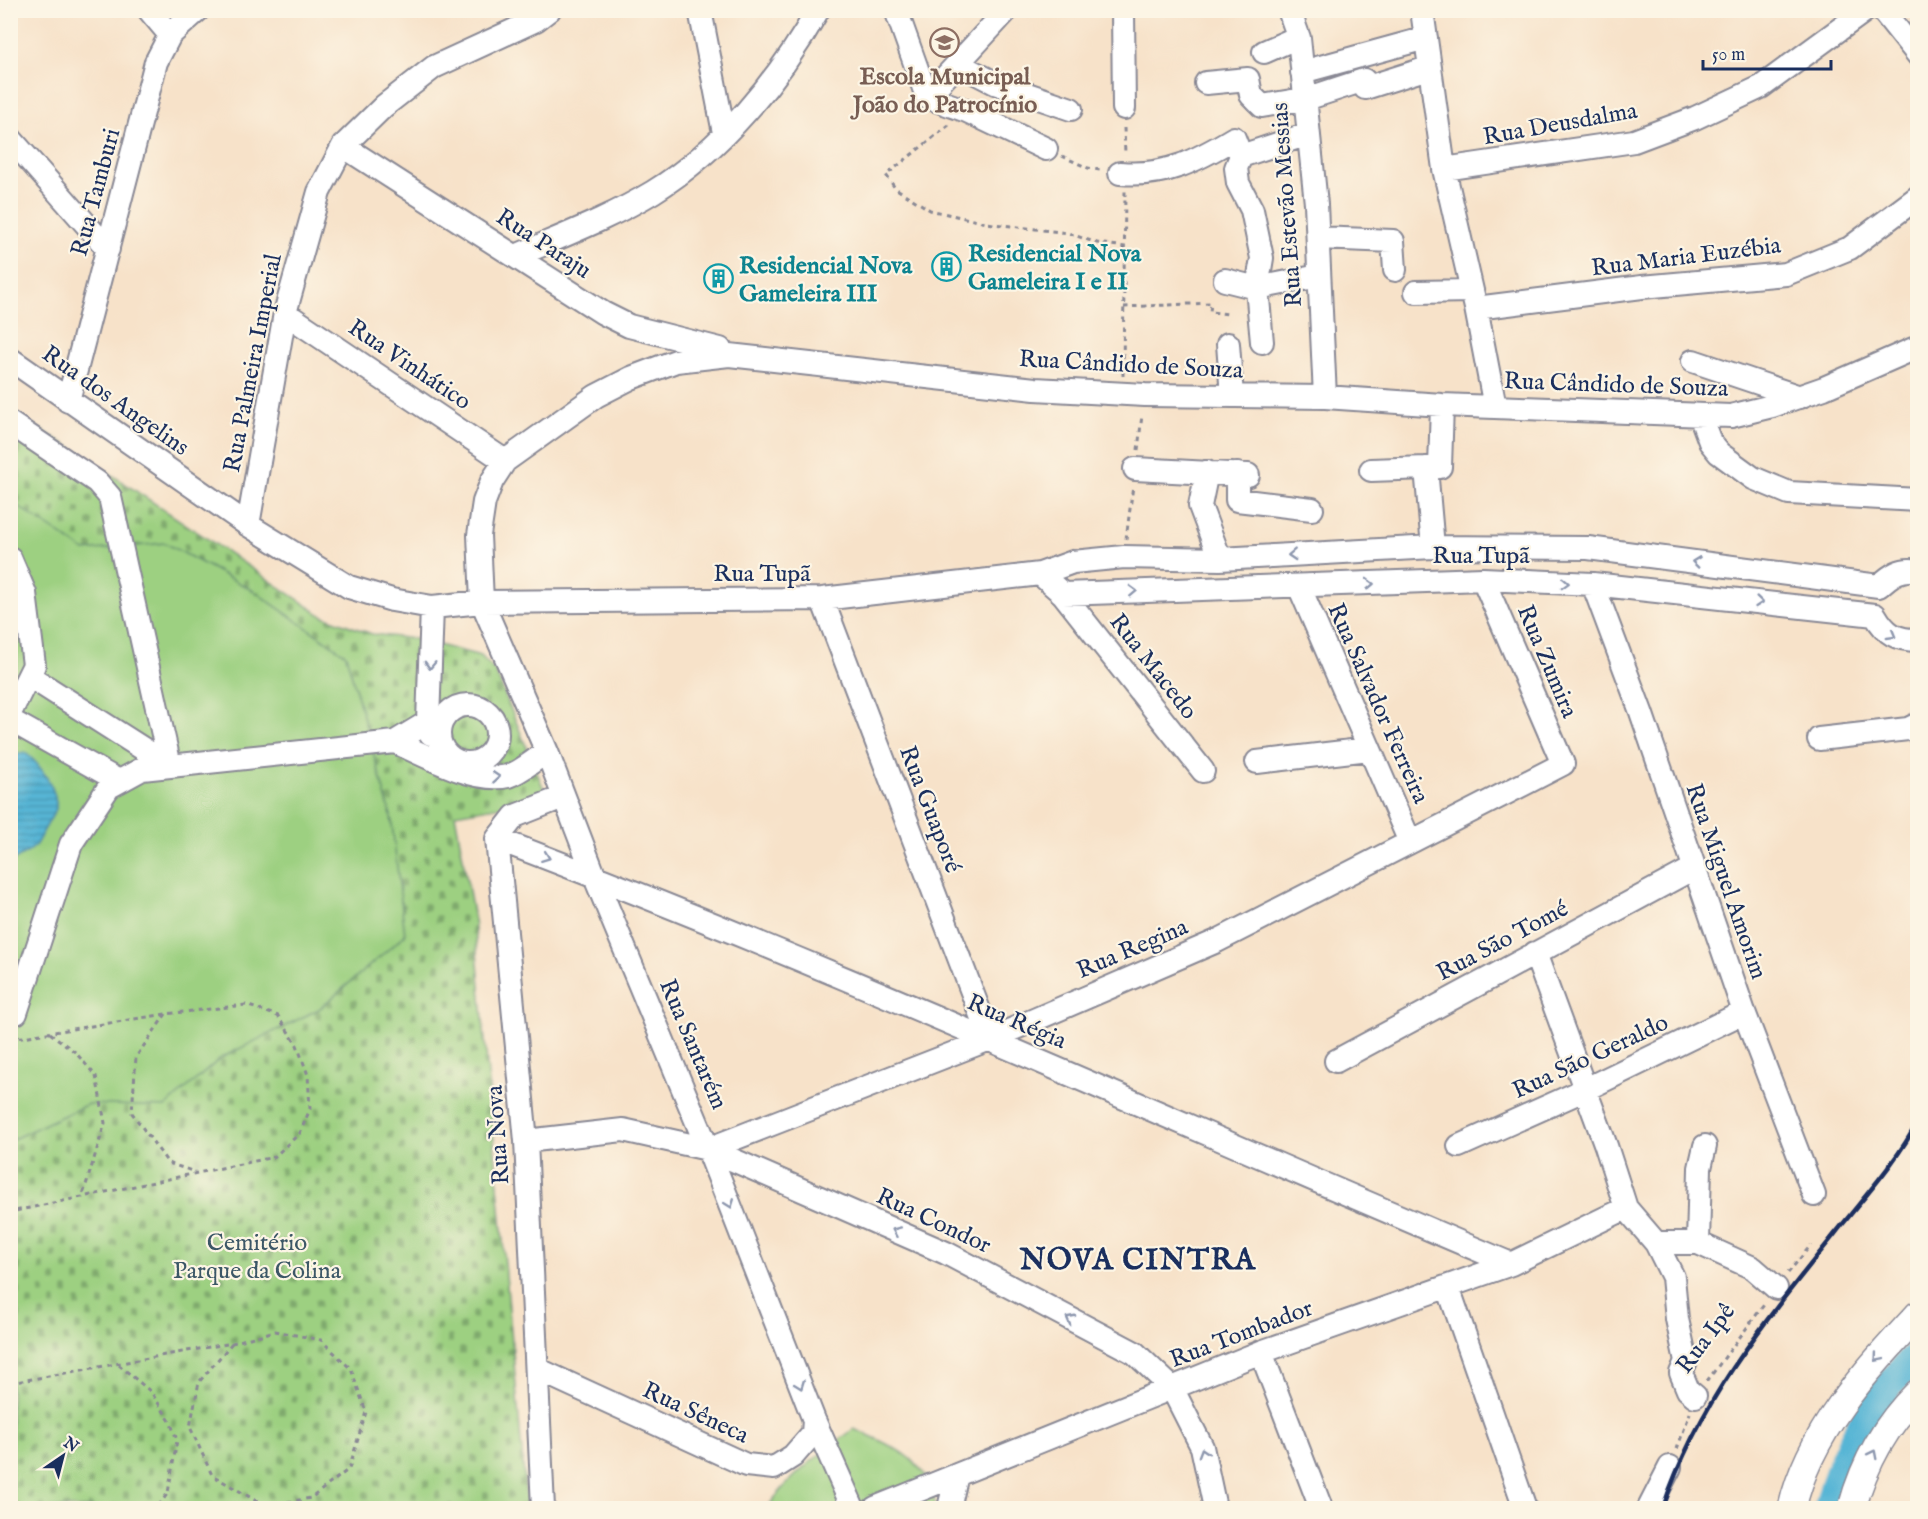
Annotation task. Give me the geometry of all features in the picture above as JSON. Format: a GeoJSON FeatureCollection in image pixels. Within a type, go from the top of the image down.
{"type":"FeatureCollection","features":[{"type":"Feature","properties":{"kind":"main road"},"geometry":{"type":"LineString","coordinates":[[1792,1509],[1807,1461],[1837,1411],[1880,1356],[1917,1315]]}},
{"type":"Feature","properties":{"kind":"main road"},"geometry":{"type":"LineString","coordinates":[[1852,1509],[1872,1454],[1895,1415],[1917,1393]]}},
{"type":"Feature","properties":{"kind":"street"},"geometry":{"type":"LineString","coordinates":[[149,10],[170,35]]}},
{"type":"Feature","properties":{"kind":"street","name":"Rua Tamburi"},"geometry":{"type":"LineString","coordinates":[[68,401],[156,62],[170,35],[198,10]]}},
{"type":"Feature","properties":{"kind":"street"},"geometry":{"type":"LineString","coordinates":[[700,10],[723,133]]}},
{"type":"Feature","properties":{"kind":"street"},"geometry":{"type":"LineString","coordinates":[[516,256],[612,214],[653,191],[692,165],[768,89],[818,10]]}},
{"type":"Feature","properties":{"kind":"street"},"geometry":{"type":"LineString","coordinates":[[896,10],[927,97]]}},
{"type":"Feature","properties":{"kind":"street"},"geometry":{"type":"LineString","coordinates":[[927,97],[960,65],[1008,10]]}},
{"type":"Feature","properties":{"kind":"street"},"geometry":{"type":"LineString","coordinates":[[1123,10],[1124,108]]}},
{"type":"Feature","properties":{"kind":"street"},"geometry":{"type":"LineString","coordinates":[[1422,10],[1428,68],[1444,169],[1474,300],[1494,407]]}},
{"type":"Feature","properties":{"kind":"street","name":"Rua Deusdalma"},"geometry":{"type":"LineString","coordinates":[[1444,169],[1634,141],[1695,118],[1761,87],[1866,10]]}},
{"type":"Feature","properties":{"kind":"street"},"geometry":{"type":"LineString","coordinates":[[1882,10],[1917,55]]}},
{"type":"Feature","properties":{"kind":"street","name":"Rua Estevão Messias"},"geometry":{"type":"LineString","coordinates":[[1292,12],[1298,37],[1316,204],[1325,397]]}},
{"type":"Feature","properties":{"kind":"street","name":"Rua Palmeira Imperial"},"geometry":{"type":"LineString","coordinates":[[248,525],[285,313],[319,192],[343,146],[384,106],[434,67],[536,14]]}},
{"type":"Feature","properties":{"kind":"street"},"geometry":{"type":"LineString","coordinates":[[1264,52],[1298,37]]}},
{"type":"Feature","properties":{"kind":"street"},"geometry":{"type":"LineString","coordinates":[[1302,72],[1426,38]]}},
{"type":"Feature","properties":{"kind":"street"},"geometry":{"type":"LineString","coordinates":[[960,65],[995,83],[1071,110]]}},
{"type":"Feature","properties":{"kind":"street"},"geometry":{"type":"LineString","coordinates":[[1206,83],[1248,79],[1251,95],[1262,106],[1305,99],[1364,80],[1365,88],[1428,68]]}},
{"type":"Feature","properties":{"kind":"street"},"geometry":{"type":"LineString","coordinates":[[927,97],[967,111],[1046,148]]}},
{"type":"Feature","properties":{"kind":"street"},"geometry":{"type":"LineString","coordinates":[[1241,156],[1308,134]]}},
{"type":"Feature","properties":{"kind":"street"},"geometry":{"type":"LineString","coordinates":[[10,138],[108,249]]}},
{"type":"Feature","properties":{"kind":"street"},"geometry":{"type":"LineString","coordinates":[[1123,173],[1140,175],[1194,162],[1234,138],[1241,156],[1236,168],[1238,183],[1252,210],[1262,258],[1257,288],[1262,342]]}},
{"type":"Feature","properties":{"kind":"street","name":"Rua Paraju"},"geometry":{"type":"LineString","coordinates":[[343,146],[603,313],[629,326],[675,340],[718,348],[729,355]]}},
{"type":"Feature","properties":{"kind":"street","name":"Rua Maria Euzébia"},"geometry":{"type":"LineString","coordinates":[[1416,292],[1474,300],[1786,274],[1850,248],[1917,197]]}},
{"type":"Feature","properties":{"kind":"street"},"geometry":{"type":"LineString","coordinates":[[1318,238],[1393,241],[1395,270]]}},
{"type":"Feature","properties":{"kind":"street"},"geometry":{"type":"LineString","coordinates":[[1225,280],[1257,288],[1319,276]]}},
{"type":"Feature","properties":{"kind":"street","name":"Rua Vinhático"},"geometry":{"type":"LineString","coordinates":[[285,313],[505,461]]}},
{"type":"Feature","properties":{"kind":"street"},"geometry":{"type":"LineString","coordinates":[[1228,344],[1232,396]]}},
{"type":"Feature","properties":{"kind":"street","name":"Rua Cândido de Souza"},"geometry":{"type":"LineString","coordinates":[[482,602],[479,536],[484,502],[492,481],[505,461],[596,396],[631,378],[676,362],[729,355],[1035,389],[1123,394],[1325,397],[1442,405],[1731,416],[1800,397],[1917,347]]}},
{"type":"Feature","properties":{"kind":"street","name":"Rua dos Angelins"},"geometry":{"type":"LineString","coordinates":[[10,359],[248,525],[349,587],[392,600],[432,607],[482,602]]}},
{"type":"Feature","properties":{"kind":"street"},"geometry":{"type":"LineString","coordinates":[[1693,361],[1800,397]]}},
{"type":"Feature","properties":{"kind":"street"},"geometry":{"type":"LineString","coordinates":[[1371,470],[1440,467],[1442,405]]}},
{"type":"Feature","properties":{"kind":"street"},"geometry":{"type":"LineString","coordinates":[[1700,415],[1710,442],[1719,453],[1753,478],[1789,493],[1917,500]]}},
{"type":"Feature","properties":{"kind":"street"},"geometry":{"type":"LineString","coordinates":[[10,423],[97,482],[110,497],[170,766]]}},
{"type":"Feature","properties":{"kind":"street"},"geometry":{"type":"LineString","coordinates":[[1426,468],[1433,547]]}},
{"type":"Feature","properties":{"kind":"street"},"geometry":{"type":"LineString","coordinates":[[1135,469],[1243,474],[1237,500],[1312,510]]}},
{"type":"Feature","properties":{"kind":"street"},"geometry":{"type":"LineString","coordinates":[[1207,472],[1200,506],[1220,559]]}},
{"type":"Feature","properties":{"kind":"street","name":"Rua Tupã"},"geometry":{"type":"LineString","coordinates":[[482,602],[822,599],[1040,574],[1073,562],[1124,557],[1220,559],[1433,547],[1588,548],[1879,586],[1892,574],[1908,569],[1917,571]]}},
{"type":"Feature","properties":{"kind":"street"},"geometry":{"type":"LineString","coordinates":[[10,558],[25,593],[34,665],[10,713]]}},
{"type":"Feature","properties":{"kind":"street"},"geometry":{"type":"LineString","coordinates":[[1040,574],[1063,594]]}},
{"type":"Feature","properties":{"kind":"street","name":"Rua Tupã"},"geometry":{"type":"LineString","coordinates":[[1063,594],[1483,579],[1593,584],[1875,615],[1884,630],[1899,640],[1917,640]]}},
{"type":"Feature","properties":{"kind":"street","name":"Rua Zumira"},"geometry":{"type":"LineString","coordinates":[[1483,579],[1563,764]]}},
{"type":"Feature","properties":{"kind":"street","name":"Rua Miguel Amorim"},"geometry":{"type":"LineString","coordinates":[[1593,584],[1641,712],[1744,1012],[1814,1195]]}},
{"type":"Feature","properties":{"kind":"street","name":"Rua Salvador Ferreira"},"geometry":{"type":"LineString","coordinates":[[1299,586],[1410,842]]}},
{"type":"Feature","properties":{"kind":"street","name":"Rua Macedo"},"geometry":{"type":"LineString","coordinates":[[1063,594],[1203,771]]}},
{"type":"Feature","properties":{"kind":"street","name":"Rua Guaporé"},"geometry":{"type":"LineString","coordinates":[[822,599],[990,1039]]}},
{"type":"Feature","properties":{"kind":"street","name":"Rua Santarém"},"geometry":{"type":"LineString","coordinates":[[482,602],[547,752],[594,875],[708,1149],[814,1420],[853,1509]]}},
{"type":"Feature","properties":{"kind":"street"},"geometry":{"type":"LineString","coordinates":[[432,607],[436,720],[445,760]]}},
{"type":"Feature","properties":{"kind":"street"},"geometry":{"type":"LineString","coordinates":[[29,676],[170,766]]}},
{"type":"Feature","properties":{"kind":"street"},"geometry":{"type":"LineString","coordinates":[[16,1013],[70,844],[99,801],[119,781],[142,769],[395,742],[459,706],[478,706],[493,719],[497,728],[494,747],[481,760],[462,762],[445,760]]}},
{"type":"Feature","properties":{"kind":"street"},"geometry":{"type":"LineString","coordinates":[[10,720],[119,781]]}},
{"type":"Feature","properties":{"kind":"street"},"geometry":{"type":"LineString","coordinates":[[1819,739],[1908,729],[1917,724]]}},
{"type":"Feature","properties":{"kind":"street"},"geometry":{"type":"LineString","coordinates":[[395,742],[490,779],[510,775],[547,752]]}},
{"type":"Feature","properties":{"kind":"street"},"geometry":{"type":"LineString","coordinates":[[1257,762],[1369,749]]}},
{"type":"Feature","properties":{"kind":"street","name":"Rua Regina"},"geometry":{"type":"LineString","coordinates":[[708,1149],[990,1039],[1217,941],[1563,764]]}},
{"type":"Feature","properties":{"kind":"street"},"geometry":{"type":"LineString","coordinates":[[497,838],[515,816],[563,797]]}},
{"type":"Feature","properties":{"kind":"street","name":"Rua Régia"},"geometry":{"type":"LineString","coordinates":[[497,838],[594,875],[990,1039],[1511,1264]]}},
{"type":"Feature","properties":{"kind":"street","name":"Rua Nova"},"geometry":{"type":"LineString","coordinates":[[497,838],[526,1141],[543,1509]]}},
{"type":"Feature","properties":{"kind":"street","name":"Rua São Tomé"},"geometry":{"type":"LineString","coordinates":[[1336,1061],[1694,868]]}},
{"type":"Feature","properties":{"kind":"street"},"geometry":{"type":"LineString","coordinates":[[1535,953],[1626,1208],[1656,1243],[1673,1277],[1677,1319],[1686,1361],[1681,1373],[1688,1390],[1695,1396]]}},
{"type":"Feature","properties":{"kind":"street","name":"Rua São Geraldo"},"geometry":{"type":"LineString","coordinates":[[1459,1146],[1584,1090],[1744,1012]]}},
{"type":"Feature","properties":{"kind":"street","name":"Rua Condor"},"geometry":{"type":"LineString","coordinates":[[526,1141],[623,1130],[708,1149],[946,1253],[1135,1353],[1172,1388],[1202,1447],[1215,1509]]}},
{"type":"Feature","properties":{"kind":"street"},"geometry":{"type":"LineString","coordinates":[[1698,1243],[1700,1168],[1706,1146]]}},
{"type":"Feature","properties":{"kind":"street","name":"Rua Tombador"},"geometry":{"type":"LineString","coordinates":[[875,1509],[1261,1352],[1511,1264],[1626,1208]]}},
{"type":"Feature","properties":{"kind":"street"},"geometry":{"type":"LineString","coordinates":[[1656,1243],[1698,1243],[1753,1268],[1776,1288]]}},
{"type":"Feature","properties":{"kind":"street"},"geometry":{"type":"LineString","coordinates":[[1448,1287],[1525,1509]]}},
{"type":"Feature","properties":{"kind":"street"},"geometry":{"type":"LineString","coordinates":[[1261,1352],[1321,1509]]}},
{"type":"Feature","properties":{"kind":"street","name":"Rua Sêneca"},"geometry":{"type":"LineString","coordinates":[[537,1369],[746,1465],[774,1468],[793,1456],[813,1433],[814,1420]]}},
{"type":"Feature","properties":{"kind":"street"},"geometry":{"type":"LineString","coordinates":[[1649,1509],[1670,1467]]}},
{"type":"Feature","properties":{"kind":"street"},"geometry":{"type":"LineString","coordinates":[[949,1509],[957,1475]]}},
{"type":"Feature","properties":{"kind":"path"},"geometry":{"type":"LineString","coordinates":[[1123,394],[1124,108]]}},
{"type":"Feature","properties":{"kind":"path"},"geometry":{"type":"LineString","coordinates":[[967,111],[886,175],[895,188],[930,210],[987,224],[1068,232],[1097,243],[1125,247]]}},
{"type":"Feature","properties":{"kind":"path"},"geometry":{"type":"LineString","coordinates":[[1046,148],[1088,168],[1123,173]]}},
{"type":"Feature","properties":{"kind":"path"},"geometry":{"type":"LineString","coordinates":[[1124,307],[1210,303],[1210,312],[1228,314]]}},
{"type":"Feature","properties":{"kind":"path"},"geometry":{"type":"LineString","coordinates":[[10,1040],[166,1014],[246,1005],[278,1016],[297,1045],[308,1075],[310,1109],[300,1133],[274,1157],[10,1212]]}},
{"type":"Feature","properties":{"kind":"path"},"geometry":{"type":"LineString","coordinates":[[166,1014],[136,1056],[132,1113],[168,1163],[197,1173]]}},
{"type":"Feature","properties":{"kind":"path"},"geometry":{"type":"LineString","coordinates":[[50,1033],[75,1052],[96,1076],[105,1123],[82,1198]]}},
{"type":"Feature","properties":{"kind":"path","name":"Rua Ipê"},"geometry":{"type":"LineString","coordinates":[[1670,1467],[1685,1432],[1695,1396],[1811,1245]]}},
{"type":"Feature","properties":{"kind":"path"},"geometry":{"type":"LineString","coordinates":[[10,1383],[232,1343],[275,1331],[321,1340],[351,1369],[366,1412],[349,1469],[311,1498],[251,1509]]}},
{"type":"Feature","properties":{"kind":"path"},"geometry":{"type":"LineString","coordinates":[[232,1343],[199,1382],[190,1428],[212,1475],[265,1506]]}},
{"type":"Feature","properties":{"kind":"path"},"geometry":{"type":"LineString","coordinates":[[118,1364],[151,1392],[170,1421],[177,1440],[168,1493],[157,1509]]}},
{"type":"Feature","properties":{"kind":"green space","name":"Cemitério Parque da Colina"},"geometry":{"type":"Polygon","coordinates":[[[11,412],[70,447],[323,616],[372,634],[415,639],[481,656],[495,671],[546,794],[541,799],[455,814],[474,919],[527,1508],[11,1508],[11,412]]]}},
{"type":"Feature","properties":{"kind":"green space"},"geometry":{"type":"Polygon","coordinates":[[[10,501],[85,551],[165,543],[252,590],[346,655],[391,816],[405,935],[319,1009],[221,1058],[165,1107],[88,1104],[11,1140],[10,501]]]}},
{"type":"Feature","properties":{"kind":"green space"},"geometry":{"type":"Polygon","coordinates":[[[854,1429],[896,1449],[919,1467],[933,1492],[935,1508],[767,1508],[796,1475],[854,1429]]]}},
{"type":"Feature","properties":{"kind":"water"},"geometry":{"type":"Polygon","coordinates":[[[24,752],[47,777],[54,794],[56,809],[35,846],[11,862],[11,756],[24,752]]]}},
{"type":"Feature","properties":{"kind":"waterway"},"geometry":{"type":"LineString","coordinates":[[1829,1508],[1842,1466],[1861,1425],[1887,1388],[1918,1355]]}},
{"type":"Feature","properties":{"kind":"railway"},"geometry":{"type":"LineString","coordinates":[[1663,1508],[1695,1432],[1736,1364],[1783,1299],[1890,1166],[1918,1121]]}},
{"type":"Feature","properties":{"kind":"place","name":"Escola Municipal João do Patrocínio"},"geometry":{"type":"Point","coordinates":[945,43]}},
{"type":"Feature","properties":{"kind":"place","name":"Residencial Nova Gameleira I e II"},"geometry":{"type":"Point","coordinates":[947,267]}},
{"type":"Feature","properties":{"kind":"place","name":"Residencial Nova Gameleira III"},"geometry":{"type":"Point","coordinates":[718,279]}},
{"type":"Feature","properties":{"kind":"district","name":"NOVA CINTRA"},"geometry":{"type":"Point","coordinates":[1138,1259]}}]}
